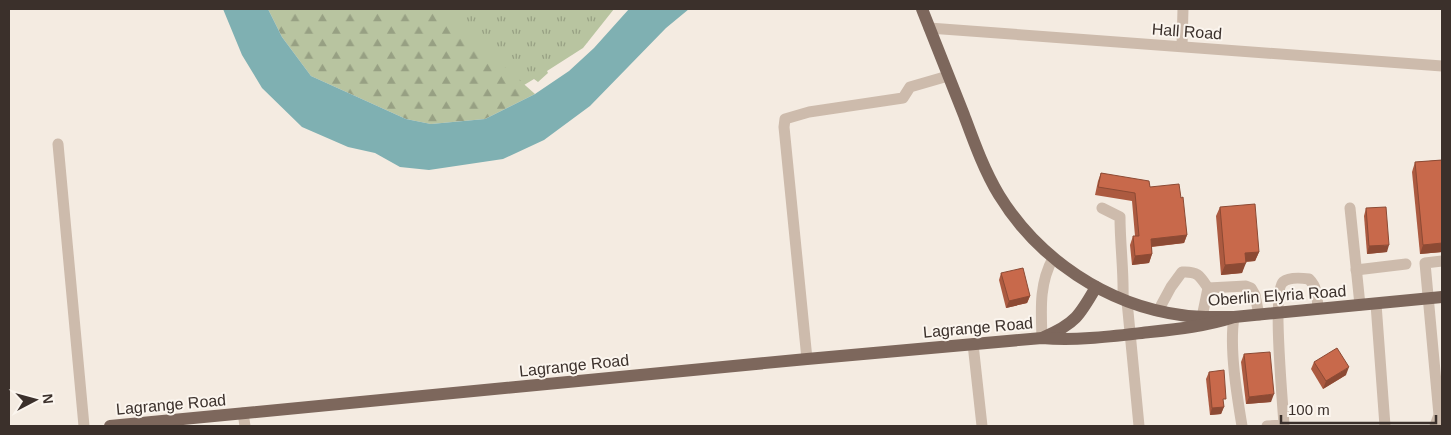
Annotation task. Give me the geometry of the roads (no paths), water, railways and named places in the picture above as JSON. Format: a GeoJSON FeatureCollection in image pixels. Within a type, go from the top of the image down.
{"type":"FeatureCollection","features":[{"type":"Feature","properties":{"kind":"main road","name":"Oberlin Elyria Road"},"geometry":{"type":"LineString","coordinates":[[922,9],[980,156],[1000,196],[1026,232],[1054,258],[1096,287],[1125,300],[1158,311],[1202,317],[1234,318],[1442,297]]}},
{"type":"Feature","properties":{"kind":"main road","name":"Lagrange Road"},"geometry":{"type":"LineString","coordinates":[[1042,338],[1062,330],[1074,321],[1096,287]]}},
{"type":"Feature","properties":{"kind":"main road","name":"Lagrange Road"},"geometry":{"type":"LineString","coordinates":[[110,426],[244,420],[807,359],[1042,338],[1066,340],[1131,334],[1209,325],[1234,318]]}},
{"type":"Feature","properties":{"kind":"street"},"geometry":{"type":"LineString","coordinates":[[1182,46],[1183,9]]}},
{"type":"Feature","properties":{"kind":"street","name":"Hall Road"},"geometry":{"type":"LineString","coordinates":[[929,28],[1442,66]]}},
{"type":"Feature","properties":{"kind":"street"},"geometry":{"type":"LineString","coordinates":[[807,359],[784,127],[785,119],[809,112],[903,98],[910,87],[948,76]]}},
{"type":"Feature","properties":{"kind":"street"},"geometry":{"type":"LineString","coordinates":[[58,144],[84,426]]}},
{"type":"Feature","properties":{"kind":"street"},"geometry":{"type":"LineString","coordinates":[[1102,208],[1120,217],[1120,247],[1125,300],[1131,334],[1140,426]]}},
{"type":"Feature","properties":{"kind":"street"},"geometry":{"type":"LineString","coordinates":[[1350,208],[1360,305]]}},
{"type":"Feature","properties":{"kind":"street"},"geometry":{"type":"LineString","coordinates":[[1042,338],[1041,307],[1043,284],[1046,271],[1054,258]]}},
{"type":"Feature","properties":{"kind":"street"},"geometry":{"type":"LineString","coordinates":[[1435,426],[1439,415],[1425,262],[1442,261]]}},
{"type":"Feature","properties":{"kind":"street"},"geometry":{"type":"LineString","coordinates":[[1356,270],[1406,264]]}},
{"type":"Feature","properties":{"kind":"street"},"geometry":{"type":"LineString","coordinates":[[1158,311],[1171,287],[1182,272],[1192,272],[1200,277],[1208,288],[1202,317]]}},
{"type":"Feature","properties":{"kind":"street"},"geometry":{"type":"LineString","coordinates":[[1267,426],[1284,424],[1278,313],[1279,288],[1282,282],[1288,279],[1309,279],[1317,291],[1318,309]]}},
{"type":"Feature","properties":{"kind":"street"},"geometry":{"type":"LineString","coordinates":[[1208,288],[1246,286],[1252,288],[1259,315]]}},
{"type":"Feature","properties":{"kind":"street"},"geometry":{"type":"LineString","coordinates":[[1376,304],[1385,426]]}},
{"type":"Feature","properties":{"kind":"street"},"geometry":{"type":"LineString","coordinates":[[1234,318],[1231,332],[1238,405],[1242,426]]}},
{"type":"Feature","properties":{"kind":"street"},"geometry":{"type":"LineString","coordinates":[[974,344],[982,426]]}},
{"type":"Feature","properties":{"kind":"water"},"geometry":{"type":"Polygon","coordinates":[[[223,9],[268,9],[282,37],[311,76],[406,119],[431,124],[485,119],[535,94],[569,71],[594,48],[629,9],[689,9],[666,28],[590,106],[544,140],[503,159],[429,170],[400,167],[375,153],[348,147],[302,127],[262,88],[242,55],[223,9]]]}}]}
